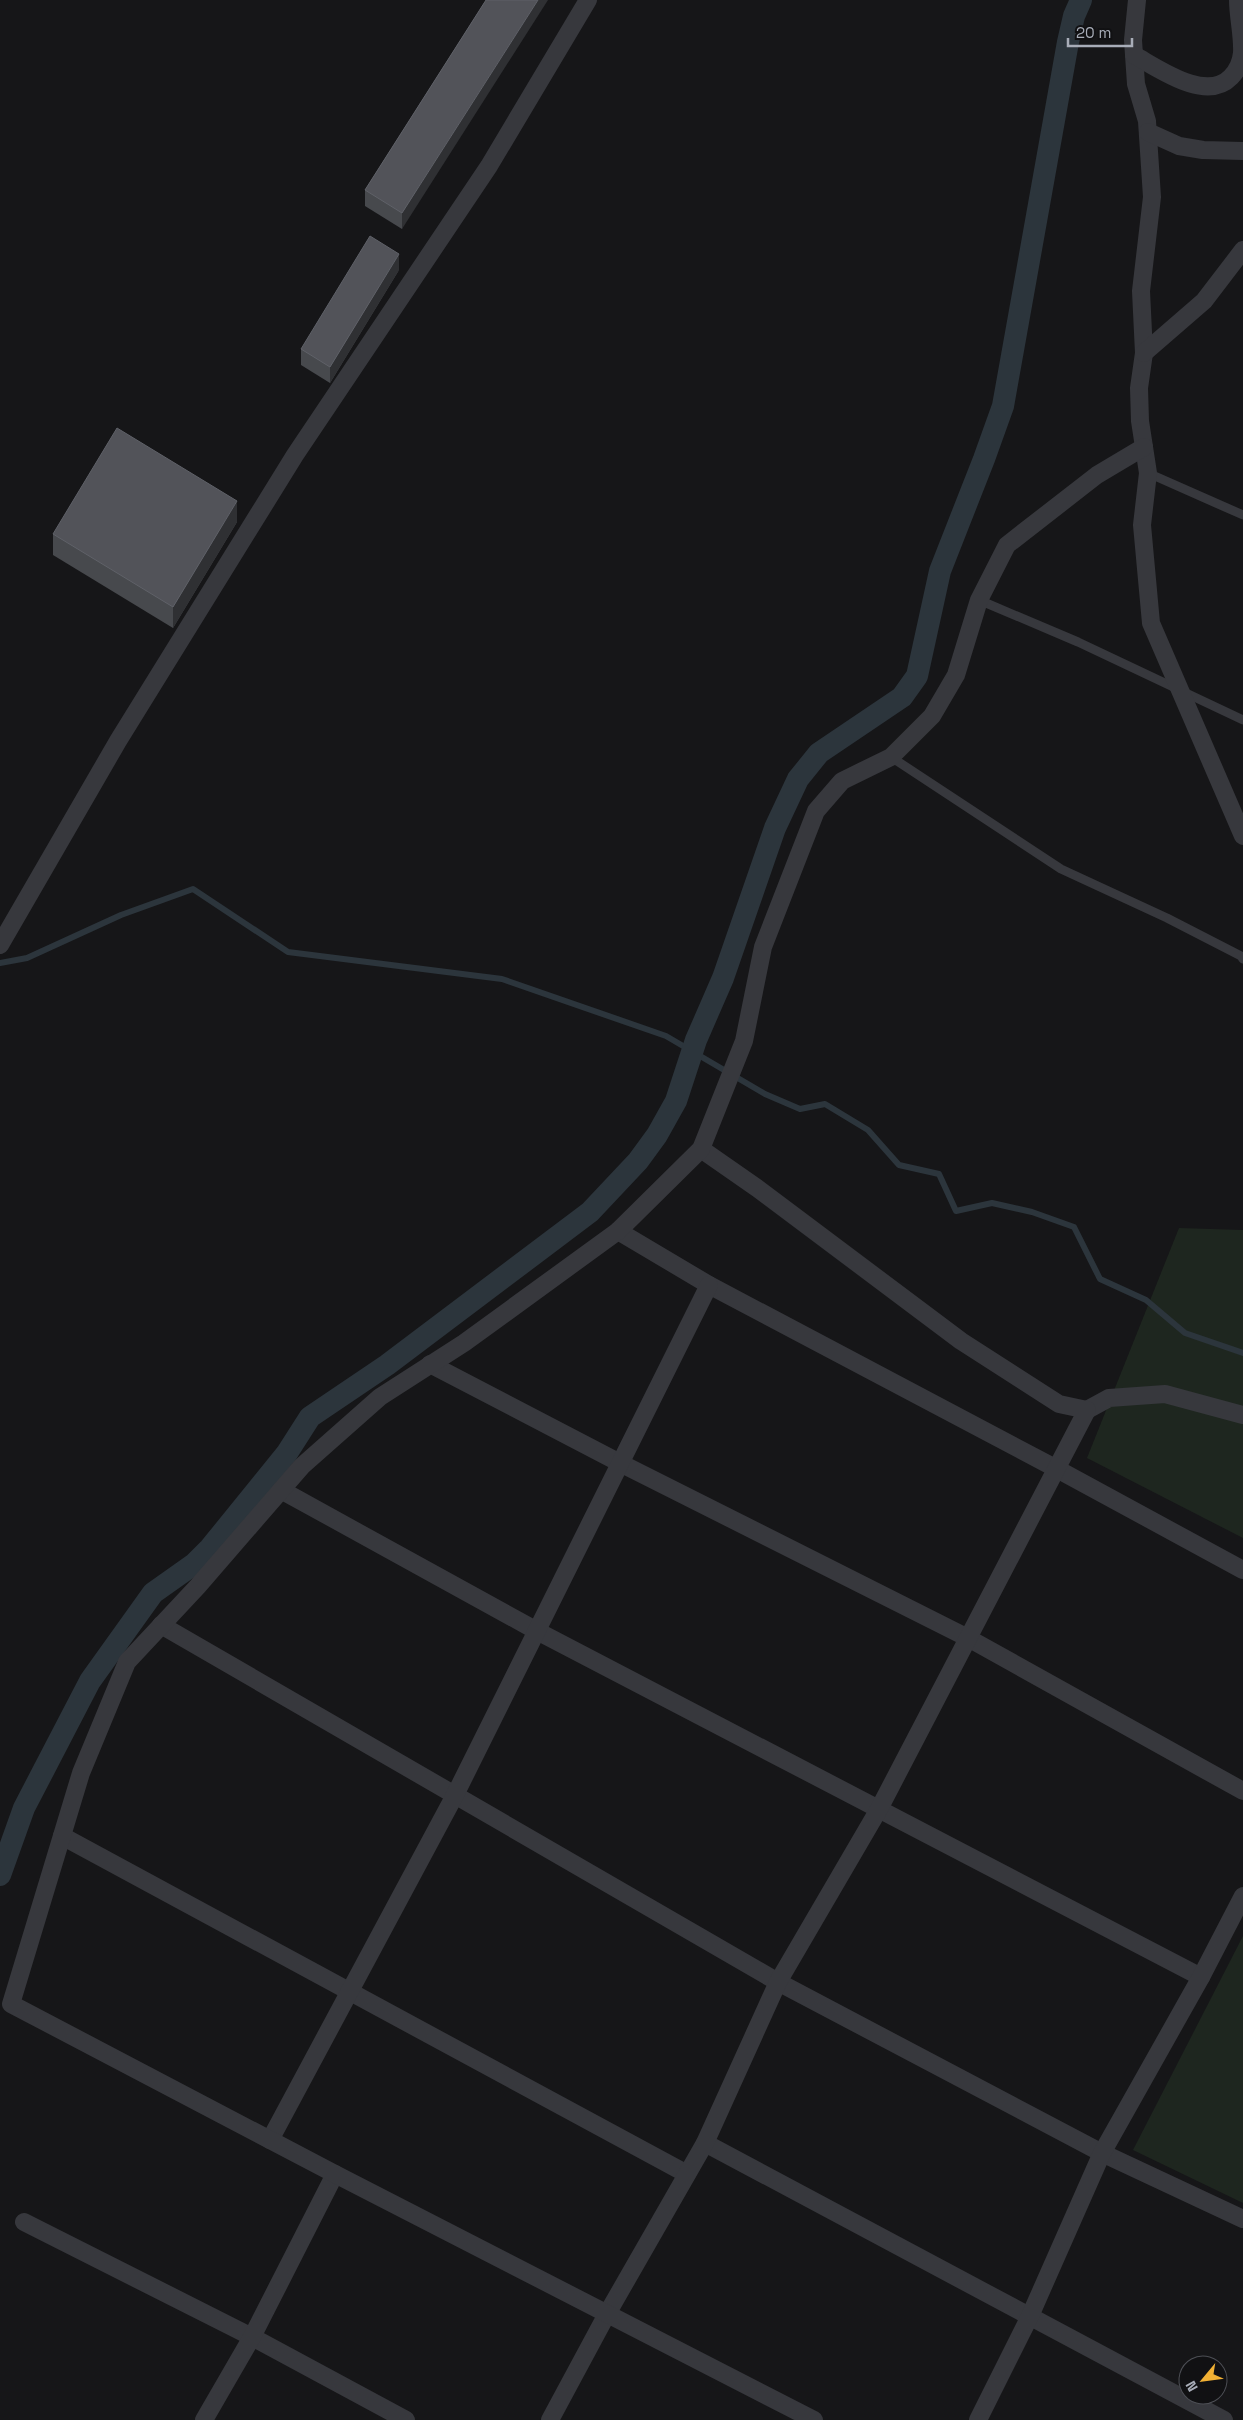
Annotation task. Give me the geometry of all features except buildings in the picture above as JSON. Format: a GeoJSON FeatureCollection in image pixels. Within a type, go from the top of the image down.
{"type":"FeatureCollection","features":[{"type":"Feature","properties":{"kind":"street"},"geometry":{"type":"LineString","coordinates":[[0,945],[118,741],[295,455],[489,166],[588,0]]}},
{"type":"Feature","properties":{"kind":"street"},"geometry":{"type":"LineString","coordinates":[[1137,0],[1133,40],[1136,84],[1148,132],[1152,197],[1141,291],[1144,354],[1139,388],[1148,473],[1142,525],[1151,623],[1243,836]]}},
{"type":"Feature","properties":{"kind":"street"},"geometry":{"type":"LineString","coordinates":[[1134,55],[1187,82],[1202,87],[1225,83],[1237,70],[1242,53],[1238,0]]}},
{"type":"Feature","properties":{"kind":"street"},"geometry":{"type":"LineString","coordinates":[[1148,132],[1180,146],[1203,150],[1243,151]]}},
{"type":"Feature","properties":{"kind":"street"},"geometry":{"type":"LineString","coordinates":[[1144,354],[1204,301],[1243,250]]}},
{"type":"Feature","properties":{"kind":"street"},"geometry":{"type":"LineString","coordinates":[[814,2420],[335,2174],[11,2004],[81,1773],[127,1662],[302,1466],[380,1397],[464,1343],[618,1231],[701,1149],[744,1041],[763,947],[816,811],[842,780],[891,757],[932,716],[956,675],[979,600],[1007,545],[1096,475],[1144,447]]}},
{"type":"Feature","properties":{"kind":"street"},"geometry":{"type":"LineString","coordinates":[[701,1149],[961,1341],[1059,1404],[1087,1410]]}},
{"type":"Feature","properties":{"kind":"street"},"geometry":{"type":"LineString","coordinates":[[618,1231],[709,1285],[1057,1469],[1243,1570]]}},
{"type":"Feature","properties":{"kind":"street"},"geometry":{"type":"LineString","coordinates":[[270,2140],[456,1795],[709,1285]]}},
{"type":"Feature","properties":{"kind":"street"},"geometry":{"type":"LineString","coordinates":[[430,1364],[620,1463],[968,1638],[1243,1791]]}},
{"type":"Feature","properties":{"kind":"street"},"geometry":{"type":"LineString","coordinates":[[550,2420],[607,2314],[705,2142],[778,1982],[879,1810],[1087,1410],[1110,1398],[1165,1394],[1243,1415]]}},
{"type":"Feature","properties":{"kind":"street"},"geometry":{"type":"LineString","coordinates":[[281,1490],[537,1631],[1201,1977]]}},
{"type":"Feature","properties":{"kind":"street"},"geometry":{"type":"LineString","coordinates":[[161,1625],[778,1982],[1102,2153],[1243,2220]]}},
{"type":"Feature","properties":{"kind":"street"},"geometry":{"type":"LineString","coordinates":[[62,1836],[687,2174]]}},
{"type":"Feature","properties":{"kind":"street"},"geometry":{"type":"LineString","coordinates":[[978,2420],[1030,2316],[1102,2153],[1201,1977],[1243,1896]]}},
{"type":"Feature","properties":{"kind":"street"},"geometry":{"type":"LineString","coordinates":[[705,2142],[1224,2420]]}},
{"type":"Feature","properties":{"kind":"street"},"geometry":{"type":"LineString","coordinates":[[204,2420],[252,2336],[335,2174]]}},
{"type":"Feature","properties":{"kind":"street"},"geometry":{"type":"LineString","coordinates":[[24,2222],[252,2336],[406,2420]]}},
{"type":"Feature","properties":{"kind":"lane"},"geometry":{"type":"LineString","coordinates":[[1148,473],[1243,515]]}},
{"type":"Feature","properties":{"kind":"lane"},"geometry":{"type":"LineString","coordinates":[[979,600],[1078,642],[1243,720]]}},
{"type":"Feature","properties":{"kind":"lane"},"geometry":{"type":"LineString","coordinates":[[891,757],[1061,869],[1167,918],[1241,956],[1243,959]]}},
{"type":"Feature","properties":{"kind":"shaded area"},"geometry":{"type":"Polygon","coordinates":[[[1179,1228],[1243,1230],[1243,1538],[1087,1458],[1179,1228]]]}},
{"type":"Feature","properties":{"kind":"shaded area"},"geometry":{"type":"Polygon","coordinates":[[[1243,1936],[1243,2203],[1133,2150],[1243,1936]]]}},
{"type":"Feature","properties":{"kind":"waterway"},"geometry":{"type":"LineString","coordinates":[[0,1875],[24,1808],[90,1681],[153,1593],[194,1564],[210,1548],[287,1453],[310,1417],[387,1365],[590,1212],[638,1161],[657,1135],[676,1101],[696,1040],[723,978],[775,828],[798,779],[819,753],[902,697],[917,676],[940,571],[1003,406],[1068,42],[1074,16],[1081,0]]}},
{"type":"Feature","properties":{"kind":"waterway"},"geometry":{"type":"LineString","coordinates":[[0,963],[27,958],[121,915],[193,889],[288,952],[502,979],[666,1036],[765,1094],[800,1109],[825,1104],[868,1130],[899,1165],[939,1174],[956,1211],[992,1203],[1032,1212],[1074,1227],[1100,1279],[1146,1300],[1185,1333],[1243,1353]]}}]}
